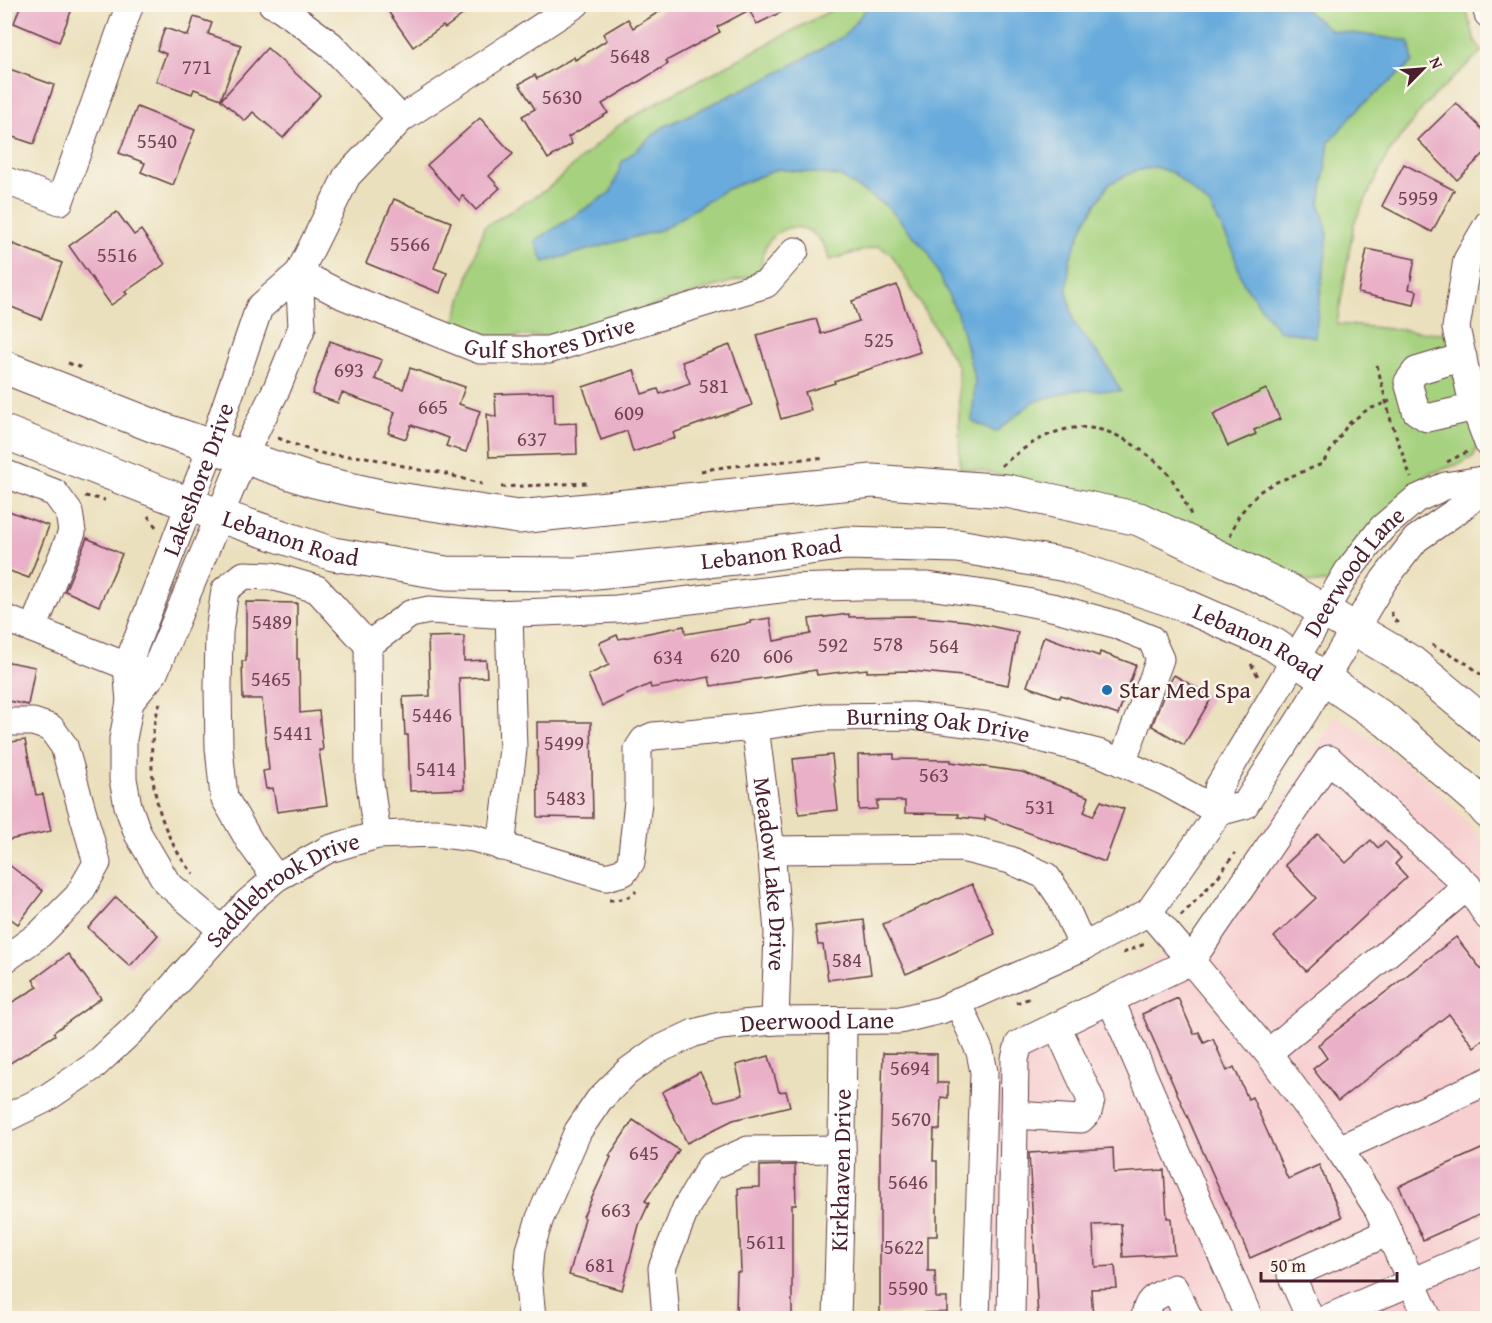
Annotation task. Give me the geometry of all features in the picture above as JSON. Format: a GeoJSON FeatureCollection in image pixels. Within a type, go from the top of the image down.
{"type":"FeatureCollection","features":[{"type":"Feature","properties":{"kind":"main road"},"geometry":{"type":"LineString","coordinates":[[4,367],[167,431],[314,481],[385,497],[518,517],[872,481],[1007,491],[1139,519],[1290,591],[1354,628],[1411,662],[1488,726]]}},
{"type":"Feature","properties":{"kind":"main road","name":"Lebanon Road"},"geometry":{"type":"LineString","coordinates":[[4,432],[220,516],[333,554],[446,573],[576,574],[744,557],[846,543],[958,546],[1066,565],[1177,602],[1273,644],[1387,721],[1477,799],[1488,812]]}},
{"type":"Feature","properties":{"kind":"street"},"geometry":{"type":"LineString","coordinates":[[4,180],[60,201],[130,4]]}},
{"type":"Feature","properties":{"kind":"street"},"geometry":{"type":"LineString","coordinates":[[272,4],[281,8],[331,45],[401,119]]}},
{"type":"Feature","properties":{"kind":"street","name":"Lakeshore Drive"},"geometry":{"type":"LineString","coordinates":[[222,930],[167,883],[138,834],[128,806],[123,779],[123,739],[130,702],[127,666],[213,446],[259,308],[299,273],[347,176],[401,119],[576,4]]}},
{"type":"Feature","properties":{"kind":"street"},"geometry":{"type":"LineString","coordinates":[[1485,4],[1488,14]]}},
{"type":"Feature","properties":{"kind":"street"},"geometry":{"type":"LineString","coordinates":[[1488,224],[1467,260],[1456,327],[1475,407],[1488,443]]}},
{"type":"Feature","properties":{"kind":"street","name":"Gulf Shores Drive"},"geometry":{"type":"LineString","coordinates":[[299,273],[344,296],[480,350],[548,350],[766,284],[795,251]]}},
{"type":"Feature","properties":{"kind":"street","name":"Lakeshore Drive"},"geometry":{"type":"LineString","coordinates":[[130,702],[159,683],[220,516],[302,327],[299,273]]}},
{"type":"Feature","properties":{"kind":"street"},"geometry":{"type":"LineString","coordinates":[[1463,357],[1416,371],[1408,382],[1416,411],[1427,418],[1475,407]]}},
{"type":"Feature","properties":{"kind":"street"},"geometry":{"type":"LineString","coordinates":[[4,473],[55,493],[69,512],[72,532],[33,629]]}},
{"type":"Feature","properties":{"kind":"street","name":"Deerwood Lane"},"geometry":{"type":"LineString","coordinates":[[532,1318],[530,1250],[540,1218],[578,1131],[599,1100],[627,1072],[656,1051],[694,1033],[720,1026],[775,1021],[900,1020],[941,1010],[1083,946],[1149,912],[1219,812],[1218,788],[1348,571],[1382,528],[1416,499],[1445,486],[1488,478]]}},
{"type":"Feature","properties":{"kind":"street","name":"Deerwood Lane"},"geometry":{"type":"LineString","coordinates":[[1219,812],[1245,805],[1384,579],[1416,539],[1488,486]]}},
{"type":"Feature","properties":{"kind":"street"},"geometry":{"type":"LineString","coordinates":[[276,878],[250,842],[224,797],[219,748],[219,632],[225,590],[244,575],[272,576],[317,589],[368,645],[369,776],[377,835]]}},
{"type":"Feature","properties":{"kind":"street"},"geometry":{"type":"LineString","coordinates":[[368,645],[410,614],[429,610],[493,615],[617,609],[765,591],[860,585],[928,586],[992,595],[1056,608],[1114,624],[1150,639],[1160,659],[1122,763]]}},
{"type":"Feature","properties":{"kind":"street"},"geometry":{"type":"LineString","coordinates":[[501,847],[513,749],[509,614]]}},
{"type":"Feature","properties":{"kind":"street"},"geometry":{"type":"LineString","coordinates":[[4,618],[127,666],[159,683]]}},
{"type":"Feature","properties":{"kind":"street","name":"Burning Oak Drive"},"geometry":{"type":"LineString","coordinates":[[632,879],[631,861],[638,802],[638,749],[644,740],[653,736],[755,727],[824,717],[913,716],[997,726],[1102,754],[1165,782],[1219,812]]}},
{"type":"Feature","properties":{"kind":"street"},"geometry":{"type":"LineString","coordinates":[[4,722],[33,722],[51,728],[64,746],[97,863],[78,896],[40,933],[4,960]]}},
{"type":"Feature","properties":{"kind":"street","name":"Meadow Lake Drive"},"geometry":{"type":"LineString","coordinates":[[755,727],[771,850],[778,932],[775,1021]]}},
{"type":"Feature","properties":{"kind":"street"},"geometry":{"type":"LineString","coordinates":[[1011,1318],[1015,1059],[1019,1044],[1191,961],[1329,759],[1468,886],[1488,917]]}},
{"type":"Feature","properties":{"kind":"street","name":"Saddlebrook Drive"},"geometry":{"type":"LineString","coordinates":[[4,1119],[45,1099],[94,1066],[141,1022],[247,903],[276,878],[328,849],[377,835],[435,832],[474,838],[606,877],[632,879]]}},
{"type":"Feature","properties":{"kind":"street"},"geometry":{"type":"LineString","coordinates":[[771,850],[961,848],[1010,860],[1046,876],[1061,898],[1083,946]]}},
{"type":"Feature","properties":{"kind":"street"},"geometry":{"type":"LineString","coordinates":[[1268,1053],[1468,886]]}},
{"type":"Feature","properties":{"kind":"street"},"geometry":{"type":"LineString","coordinates":[[1149,912],[1268,1053],[1339,1149],[1378,1209],[1428,1318]]}},
{"type":"Feature","properties":{"kind":"street"},"geometry":{"type":"LineString","coordinates":[[1111,1001],[1249,1318]]}},
{"type":"Feature","properties":{"kind":"street"},"geometry":{"type":"LineString","coordinates":[[958,1002],[980,1052],[984,1072],[976,1318]]}},
{"type":"Feature","properties":{"kind":"street","name":"Kirkhaven Drive"},"geometry":{"type":"LineString","coordinates":[[837,1318],[843,1022]]}},
{"type":"Feature","properties":{"kind":"street"},"geometry":{"type":"LineString","coordinates":[[1014,1115],[1081,1119],[1088,1112],[1091,1100],[1057,1026]]}},
{"type":"Feature","properties":{"kind":"street"},"geometry":{"type":"LineString","coordinates":[[1339,1149],[1488,1081]]}},
{"type":"Feature","properties":{"kind":"street"},"geometry":{"type":"LineString","coordinates":[[666,1318],[662,1268],[686,1209],[710,1167],[748,1149],[842,1149]]}},
{"type":"Feature","properties":{"kind":"street"},"geometry":{"type":"LineString","coordinates":[[1310,1318],[1291,1275],[1389,1232]]}},
{"type":"Feature","properties":{"kind":"street"},"geometry":{"type":"LineString","coordinates":[[1328,1318],[1380,1308],[1411,1282],[1488,1249]]}},
{"type":"Feature","properties":{"kind":"street"},"geometry":{"type":"LineString","coordinates":[[1144,1318],[1148,1303],[1154,1297],[1174,1288],[1189,1318]]}},
{"type":"Feature","properties":{"kind":"path"},"geometry":{"type":"LineString","coordinates":[[1377,364],[1391,421],[1411,479]]}},
{"type":"Feature","properties":{"kind":"path"},"geometry":{"type":"LineString","coordinates":[[1229,540],[1239,515],[1258,492],[1274,483],[1322,464],[1348,424],[1367,410],[1386,402],[1412,396]]}},
{"type":"Feature","properties":{"kind":"path"},"geometry":{"type":"LineString","coordinates":[[1392,607],[1391,614],[1394,620],[1404,628]]}},
{"type":"Feature","properties":{"kind":"path"},"geometry":{"type":"LineString","coordinates":[[1430,644],[1467,663],[1488,681]]}},
{"type":"Feature","properties":{"kind":"path"},"geometry":{"type":"LineString","coordinates":[[159,683],[152,768],[157,806],[166,831],[182,859],[199,879]]}},
{"type":"Feature","properties":{"kind":"path"},"geometry":{"type":"LineString","coordinates":[[601,899],[619,900],[633,895],[632,879]]}},
{"type":"Feature","properties":{"kind":"shaded area"},"geometry":{"type":"Polygon","coordinates":[[[1337,715],[1427,780],[1487,845],[1487,1318],[988,1318],[997,1050],[1193,937],[1337,715]]]}},
{"type":"Feature","properties":{"kind":"green space"},"geometry":{"type":"Polygon","coordinates":[[[841,5],[1465,5],[1475,41],[1482,51],[1425,105],[1388,154],[1354,223],[1337,324],[1447,334],[1477,443],[1474,456],[1462,463],[1428,474],[1393,506],[1329,582],[1312,583],[1204,533],[1137,511],[988,472],[960,468],[958,367],[892,255],[879,246],[829,260],[826,249],[813,234],[805,229],[787,228],[777,233],[769,241],[760,273],[554,336],[483,336],[453,326],[484,227],[546,190],[619,125],[841,5]]]}},
{"type":"Feature","properties":{"kind":"water"},"geometry":{"type":"Polygon","coordinates":[[[870,4],[1299,5],[1331,30],[1409,41],[1413,62],[1358,109],[1329,142],[1320,204],[1328,235],[1315,337],[1278,330],[1243,283],[1231,246],[1210,206],[1173,173],[1155,167],[1135,171],[1109,184],[1085,222],[1070,259],[1067,290],[1074,323],[1105,363],[1121,391],[1076,390],[1033,402],[996,432],[972,421],[975,381],[959,318],[928,252],[888,207],[839,176],[778,169],[725,190],[663,229],[544,262],[535,241],[611,192],[622,162],[663,127],[776,74],[844,36],[870,4]]]}},
{"type":"Feature","properties":{"kind":"building"},"geometry":{"type":"Polygon","coordinates":[[[21,4],[74,4],[59,42],[14,23],[21,4]]]}},
{"type":"Feature","properties":{"kind":"building"},"geometry":{"type":"Polygon","coordinates":[[[383,4],[477,4],[445,28],[443,26],[413,47],[383,4]]]}},
{"type":"Feature","properties":{"kind":"building"},"geometry":{"type":"Polygon","coordinates":[[[659,4],[798,4],[757,24],[749,10],[717,27],[720,32],[666,61],[668,64],[602,104],[608,113],[568,137],[572,144],[548,159],[522,116],[535,109],[519,84],[535,75],[537,79],[574,57],[575,60],[607,40],[603,34],[628,19],[633,28],[662,10],[659,4]]]}},
{"type":"Feature","properties":{"kind":"building"},"geometry":{"type":"Polygon","coordinates":[[[194,17],[212,23],[208,34],[241,45],[221,99],[194,89],[192,94],[156,81],[166,54],[157,50],[165,28],[188,36],[194,17]]]}},
{"type":"Feature","properties":{"kind":"building"},"geometry":{"type":"Polygon","coordinates":[[[267,48],[320,95],[283,138],[253,112],[245,121],[221,100],[267,48]]]}},
{"type":"Feature","properties":{"kind":"building"},"geometry":{"type":"Polygon","coordinates":[[[4,67],[54,85],[34,144],[4,134],[4,67]]]}},
{"type":"Feature","properties":{"kind":"building"},"geometry":{"type":"Polygon","coordinates":[[[1456,103],[1488,135],[1488,150],[1457,180],[1418,140],[1456,103]]]}},
{"type":"Feature","properties":{"kind":"building"},"geometry":{"type":"Polygon","coordinates":[[[137,107],[195,130],[173,185],[141,172],[145,163],[119,153],[137,107]]]}},
{"type":"Feature","properties":{"kind":"building"},"geometry":{"type":"Polygon","coordinates":[[[480,118],[513,154],[489,176],[500,188],[476,210],[462,195],[460,201],[427,165],[480,118]]]}},
{"type":"Feature","properties":{"kind":"building"},"geometry":{"type":"Polygon","coordinates":[[[1404,164],[1454,190],[1432,232],[1382,206],[1404,164]]]}},
{"type":"Feature","properties":{"kind":"building"},"geometry":{"type":"Polygon","coordinates":[[[394,199],[451,222],[434,268],[447,273],[440,293],[366,263],[394,199]]]}},
{"type":"Feature","properties":{"kind":"building"},"geometry":{"type":"Polygon","coordinates":[[[117,212],[134,235],[141,230],[165,264],[125,292],[127,294],[111,305],[69,246],[117,212]]]}},
{"type":"Feature","properties":{"kind":"building"},"geometry":{"type":"Polygon","coordinates":[[[13,244],[62,263],[41,319],[4,304],[4,254],[9,256],[13,244]]]}},
{"type":"Feature","properties":{"kind":"building"},"geometry":{"type":"Polygon","coordinates":[[[1367,249],[1415,259],[1409,289],[1417,291],[1414,305],[1358,293],[1367,249]]]}},
{"type":"Feature","properties":{"kind":"building"},"geometry":{"type":"Polygon","coordinates":[[[897,285],[920,352],[805,392],[811,410],[781,419],[757,335],[816,319],[821,334],[859,321],[852,301],[897,285]]]}},
{"type":"Feature","properties":{"kind":"building"},"geometry":{"type":"Polygon","coordinates":[[[330,341],[382,360],[375,379],[403,389],[410,368],[465,387],[459,404],[480,411],[466,452],[446,446],[449,438],[411,425],[406,439],[388,433],[395,412],[342,393],[338,403],[312,394],[330,341]]]}},
{"type":"Feature","properties":{"kind":"building"},"geometry":{"type":"Polygon","coordinates":[[[730,345],[752,405],[673,433],[675,438],[633,452],[627,431],[601,440],[583,387],[634,370],[642,394],[658,389],[660,394],[690,383],[682,362],[730,345]]]}},
{"type":"Feature","properties":{"kind":"building"},"geometry":{"type":"Polygon","coordinates":[[[1266,389],[1280,419],[1254,430],[1256,434],[1228,446],[1213,414],[1266,389]]]}},
{"type":"Feature","properties":{"kind":"building"},"geometry":{"type":"Polygon","coordinates":[[[553,392],[554,424],[576,423],[577,454],[489,457],[487,414],[496,417],[495,394],[553,392]]]}},
{"type":"Feature","properties":{"kind":"building"},"geometry":{"type":"Polygon","coordinates":[[[9,511],[49,526],[29,578],[4,569],[4,522],[9,511]]]}},
{"type":"Feature","properties":{"kind":"building"},"geometry":{"type":"Polygon","coordinates":[[[87,538],[122,554],[99,606],[65,591],[87,538]]]}},
{"type":"Feature","properties":{"kind":"building"},"geometry":{"type":"Polygon","coordinates":[[[246,602],[297,603],[300,713],[319,711],[323,750],[319,750],[327,805],[277,812],[273,788],[266,789],[263,771],[269,770],[262,699],[243,699],[242,661],[246,661],[246,602]]]}},
{"type":"Feature","properties":{"kind":"building"},"geometry":{"type":"Polygon","coordinates":[[[849,614],[849,617],[913,616],[967,621],[1018,632],[1008,685],[962,676],[912,671],[867,672],[867,669],[817,675],[816,670],[711,686],[709,677],[651,688],[650,684],[602,706],[588,675],[609,665],[599,643],[617,635],[619,639],[684,626],[686,634],[770,618],[774,641],[811,634],[809,619],[849,614]]]}},
{"type":"Feature","properties":{"kind":"building"},"geometry":{"type":"Polygon","coordinates":[[[464,636],[464,661],[486,660],[487,677],[459,678],[464,789],[410,791],[408,735],[405,735],[403,697],[430,696],[428,637],[464,636]]]}},
{"type":"Feature","properties":{"kind":"building"},"geometry":{"type":"Polygon","coordinates":[[[1044,636],[1099,656],[1100,652],[1136,665],[1118,715],[1027,686],[1044,636]]]}},
{"type":"Feature","properties":{"kind":"building"},"geometry":{"type":"Polygon","coordinates":[[[4,661],[35,667],[28,705],[4,700],[4,661]]]}},
{"type":"Feature","properties":{"kind":"building"},"geometry":{"type":"Polygon","coordinates":[[[1174,675],[1212,697],[1184,745],[1152,726],[1166,689],[1174,675]]]}},
{"type":"Feature","properties":{"kind":"building"},"geometry":{"type":"Polygon","coordinates":[[[537,722],[591,722],[593,818],[538,817],[537,722]]]}},
{"type":"Feature","properties":{"kind":"building"},"geometry":{"type":"Polygon","coordinates":[[[25,740],[36,795],[43,794],[51,831],[4,841],[4,743],[25,740]]]}},
{"type":"Feature","properties":{"kind":"building"},"geometry":{"type":"Polygon","coordinates":[[[894,754],[894,759],[951,760],[951,762],[1022,772],[1089,797],[1084,812],[1093,816],[1101,801],[1124,809],[1105,862],[985,816],[985,820],[958,817],[959,814],[905,813],[905,801],[877,801],[877,809],[859,810],[858,755],[894,754]]]}},
{"type":"Feature","properties":{"kind":"building"},"geometry":{"type":"Polygon","coordinates":[[[832,755],[838,810],[799,814],[793,759],[832,755]]]}},
{"type":"Feature","properties":{"kind":"building"},"geometry":{"type":"Polygon","coordinates":[[[1318,834],[1346,863],[1371,840],[1378,848],[1385,841],[1401,858],[1395,864],[1407,877],[1306,971],[1274,937],[1316,898],[1285,865],[1318,834]]]}},
{"type":"Feature","properties":{"kind":"building"},"geometry":{"type":"Polygon","coordinates":[[[4,861],[43,891],[18,924],[4,914],[4,861]]]}},
{"type":"Feature","properties":{"kind":"building"},"geometry":{"type":"Polygon","coordinates":[[[972,884],[995,934],[906,974],[883,924],[972,884]]]}},
{"type":"Feature","properties":{"kind":"building"},"geometry":{"type":"Polygon","coordinates":[[[116,897],[158,935],[130,966],[88,928],[116,897]]]}},
{"type":"Feature","properties":{"kind":"building"},"geometry":{"type":"Polygon","coordinates":[[[864,920],[871,974],[828,980],[823,945],[818,945],[815,926],[864,920]]]}},
{"type":"Feature","properties":{"kind":"building"},"geometry":{"type":"Polygon","coordinates":[[[1456,937],[1488,978],[1488,1036],[1474,1047],[1449,1014],[1338,1101],[1313,1069],[1327,1058],[1318,1045],[1456,937]]]}},
{"type":"Feature","properties":{"kind":"building"},"geometry":{"type":"Polygon","coordinates":[[[68,954],[101,998],[54,1032],[55,1035],[4,1067],[4,1007],[38,987],[33,980],[68,954]]]}},
{"type":"Feature","properties":{"kind":"building"},"geometry":{"type":"Polygon","coordinates":[[[1178,998],[1194,1034],[1199,1032],[1204,1043],[1213,1039],[1227,1071],[1234,1067],[1248,1099],[1252,1097],[1288,1179],[1319,1165],[1342,1217],[1250,1258],[1142,1014],[1178,998]]]}},
{"type":"Feature","properties":{"kind":"building"},"geometry":{"type":"Polygon","coordinates":[[[883,1053],[937,1054],[937,1083],[948,1083],[948,1098],[941,1097],[940,1130],[934,1129],[933,1161],[937,1161],[937,1236],[928,1236],[928,1271],[935,1271],[936,1298],[947,1298],[947,1312],[880,1314],[880,1148],[883,1053]]]}},
{"type":"Feature","properties":{"kind":"building"},"geometry":{"type":"Polygon","coordinates":[[[769,1056],[779,1092],[786,1091],[790,1106],[733,1120],[687,1143],[662,1092],[700,1072],[715,1102],[743,1095],[736,1065],[769,1056]]]}},
{"type":"Feature","properties":{"kind":"building"},"geometry":{"type":"Polygon","coordinates":[[[633,1120],[679,1150],[645,1201],[649,1203],[639,1225],[622,1290],[569,1275],[585,1218],[583,1217],[611,1157],[609,1156],[633,1120]]]}},
{"type":"Feature","properties":{"kind":"building"},"geometry":{"type":"Polygon","coordinates":[[[1488,1146],[1488,1211],[1423,1240],[1399,1186],[1488,1146]]]}},
{"type":"Feature","properties":{"kind":"building"},"geometry":{"type":"Polygon","coordinates":[[[1113,1148],[1114,1173],[1164,1170],[1167,1218],[1171,1218],[1174,1254],[1123,1257],[1121,1224],[1093,1225],[1095,1267],[1115,1266],[1117,1288],[1091,1289],[1093,1318],[1038,1318],[1029,1153],[1113,1148]]]}},
{"type":"Feature","properties":{"kind":"building"},"geometry":{"type":"Polygon","coordinates":[[[795,1165],[796,1205],[792,1205],[792,1316],[736,1314],[737,1272],[741,1272],[738,1188],[760,1187],[760,1166],[795,1165]]]}},
{"type":"Feature","properties":{"kind":"place","name":"Star Med Spa"},"geometry":{"type":"Point","coordinates":[1107,690]}}]}
